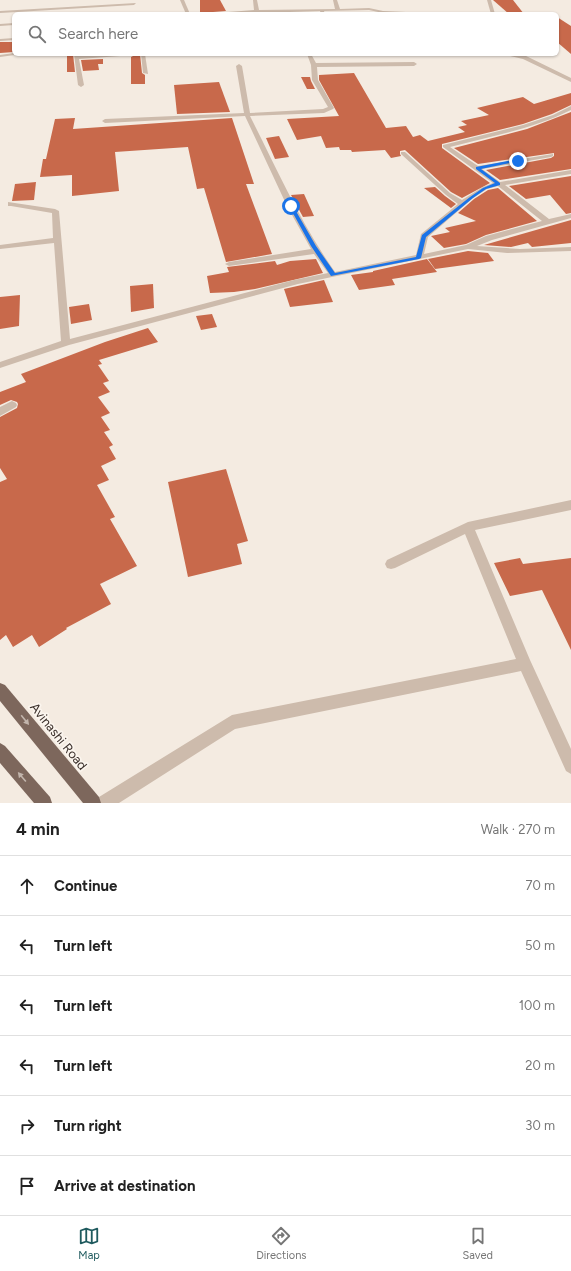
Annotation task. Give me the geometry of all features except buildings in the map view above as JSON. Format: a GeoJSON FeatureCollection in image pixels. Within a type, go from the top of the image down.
{"type":"FeatureCollection","features":[{"type":"Feature","properties":{"kind":"main road","name":"Avinashi Road"},"geometry":{"type":"LineString","coordinates":[[0,690],[93,803]]}},
{"type":"Feature","properties":{"kind":"main road"},"geometry":{"type":"LineString","coordinates":[[0,751],[44,803]]}},
{"type":"Feature","properties":{"kind":"street"},"geometry":{"type":"LineString","coordinates":[[69,0],[70,12]]}},
{"type":"Feature","properties":{"kind":"street"},"geometry":{"type":"LineString","coordinates":[[182,0],[187,12]]}},
{"type":"Feature","properties":{"kind":"street"},"geometry":{"type":"LineString","coordinates":[[255,0],[257,12]]}},
{"type":"Feature","properties":{"kind":"street"},"geometry":{"type":"LineString","coordinates":[[335,0],[338,10]]}},
{"type":"Feature","properties":{"kind":"street"},"geometry":{"type":"LineString","coordinates":[[489,0],[492,12]]}},
{"type":"Feature","properties":{"kind":"street"},"geometry":{"type":"LineString","coordinates":[[32,12],[134,4]]}},
{"type":"Feature","properties":{"kind":"street"},"geometry":{"type":"LineString","coordinates":[[323,12],[369,9],[404,12]]}},
{"type":"Feature","properties":{"kind":"street"},"geometry":{"type":"LineString","coordinates":[[0,12],[12,13]]}},
{"type":"Feature","properties":{"kind":"street"},"geometry":{"type":"LineString","coordinates":[[0,25],[12,24]]}},
{"type":"Feature","properties":{"kind":"street"},"geometry":{"type":"LineString","coordinates":[[0,40],[12,39]]}},
{"type":"Feature","properties":{"kind":"street"},"geometry":{"type":"LineString","coordinates":[[0,56],[12,55]]}},
{"type":"Feature","properties":{"kind":"street"},"geometry":{"type":"LineString","coordinates":[[77,56],[81,85]]}},
{"type":"Feature","properties":{"kind":"street"},"geometry":{"type":"LineString","coordinates":[[143,56],[146,73]]}},
{"type":"Feature","properties":{"kind":"street"},"geometry":{"type":"LineString","coordinates":[[105,121],[324,111],[331,108],[315,80],[314,65],[310,56]]}},
{"type":"Feature","properties":{"kind":"street"},"geometry":{"type":"LineString","coordinates":[[522,56],[571,80]]}},
{"type":"Feature","properties":{"kind":"street"},"geometry":{"type":"LineString","coordinates":[[314,65],[414,64]]}},
{"type":"Feature","properties":{"kind":"street"},"geometry":{"type":"LineString","coordinates":[[239,66],[247,115],[291,206],[333,275]]}},
{"type":"Feature","properties":{"kind":"street"},"geometry":{"type":"LineString","coordinates":[[547,221],[478,168],[445,146],[525,126],[555,116],[571,108]]}},
{"type":"Feature","properties":{"kind":"street"},"geometry":{"type":"LineString","coordinates":[[403,153],[448,194],[463,204]]}},
{"type":"Feature","properties":{"kind":"street"},"geometry":{"type":"LineString","coordinates":[[478,168],[551,155]]}},
{"type":"Feature","properties":{"kind":"street"},"geometry":{"type":"LineString","coordinates":[[419,258],[424,236],[485,188],[498,184],[571,172]]}},
{"type":"Feature","properties":{"kind":"street"},"geometry":{"type":"LineString","coordinates":[[11,204],[55,211],[66,343]]}},
{"type":"Feature","properties":{"kind":"street"},"geometry":{"type":"LineString","coordinates":[[0,365],[66,343],[289,284],[419,258],[468,246],[489,238],[547,221],[571,216]]}},
{"type":"Feature","properties":{"kind":"street"},"geometry":{"type":"LineString","coordinates":[[0,247],[58,240]]}},
{"type":"Feature","properties":{"kind":"street"},"geometry":{"type":"LineString","coordinates":[[468,246],[494,251],[529,252],[571,248]]}},
{"type":"Feature","properties":{"kind":"street"},"geometry":{"type":"LineString","coordinates":[[229,264],[317,251]]}},
{"type":"Feature","properties":{"kind":"street"},"geometry":{"type":"LineString","coordinates":[[0,412],[12,405]]}},
{"type":"Feature","properties":{"kind":"street"},"geometry":{"type":"LineString","coordinates":[[392,564],[468,527],[571,504]]}},
{"type":"Feature","properties":{"kind":"street"},"geometry":{"type":"LineString","coordinates":[[468,527],[525,664],[567,749],[571,766]]}},
{"type":"Feature","properties":{"kind":"street"},"geometry":{"type":"LineString","coordinates":[[105,803],[232,722],[525,664]]}},
{"type":"Feature","properties":{"kind":"route"},"geometry":{"type":"LineString","coordinates":[[291,206],[313,246],[333,275],[419,258],[424,236],[485,188],[498,184],[478,168],[518,161]]}}]}
